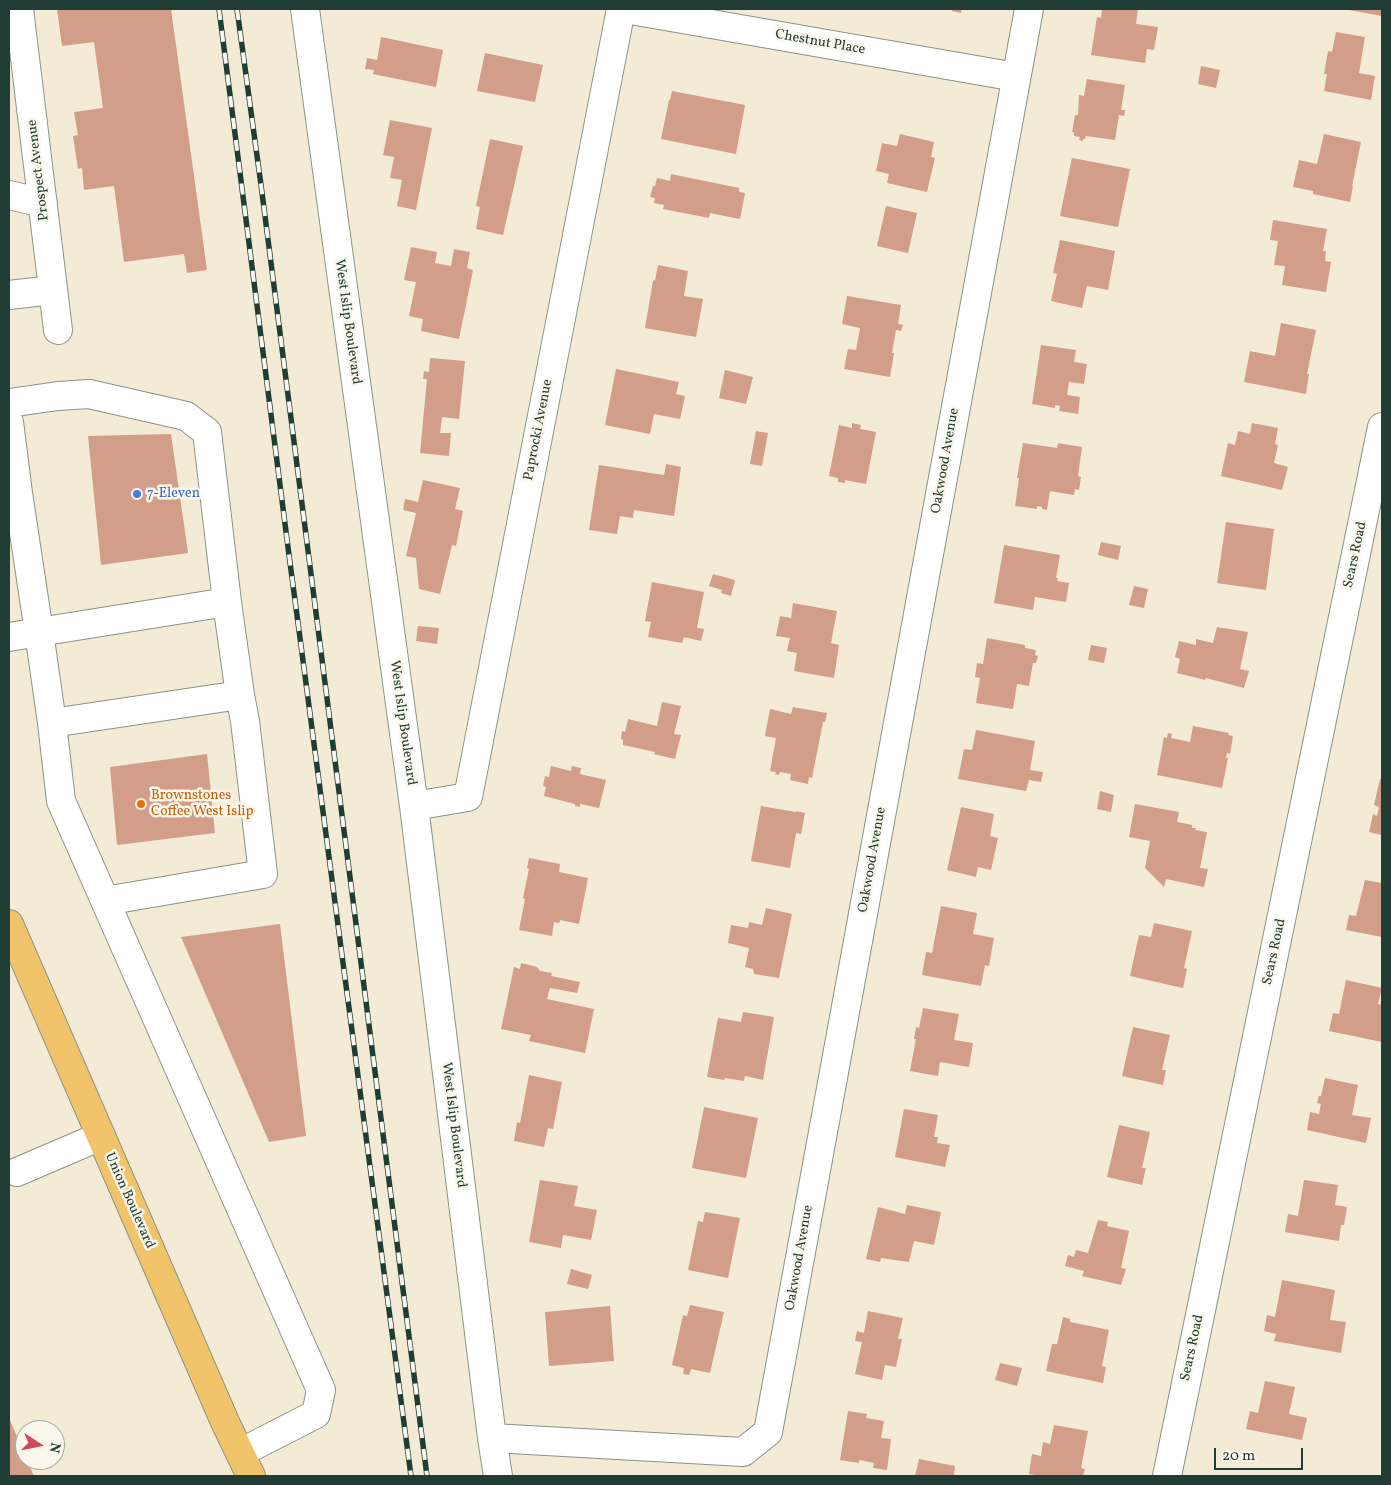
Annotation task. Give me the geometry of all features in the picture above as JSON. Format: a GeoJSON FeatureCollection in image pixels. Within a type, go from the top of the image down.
{"type":"FeatureCollection","features":[{"type":"Feature","properties":{"kind":"main road","name":"Union Boulevard"},"geometry":{"type":"LineString","coordinates":[[9,924],[225,1422],[246,1465]]}},
{"type":"Feature","properties":{"kind":"street","name":"Prospect Avenue"},"geometry":{"type":"LineString","coordinates":[[19,9],[58,330]]}},
{"type":"Feature","properties":{"kind":"street","name":"West Islip Boulevard"},"geometry":{"type":"LineString","coordinates":[[305,9],[414,806],[498,1476]]}},
{"type":"Feature","properties":{"kind":"street","name":"Paprocki Avenue"},"geometry":{"type":"LineString","coordinates":[[414,806],[468,797],[623,9]]}},
{"type":"Feature","properties":{"kind":"street","name":"Chestnut Place"},"geometry":{"type":"LineString","coordinates":[[623,9],[1016,76]]}},
{"type":"Feature","properties":{"kind":"street","name":"Oakwood Avenue"},"geometry":{"type":"LineString","coordinates":[[492,1438],[743,1452],[768,1432],[1029,9]]}},
{"type":"Feature","properties":{"kind":"street"},"geometry":{"type":"LineString","coordinates":[[9,195],[43,204]]}},
{"type":"Feature","properties":{"kind":"street"},"geometry":{"type":"LineString","coordinates":[[9,295],[52,290]]}},
{"type":"Feature","properties":{"kind":"street"},"geometry":{"type":"LineString","coordinates":[[9,403],[89,394],[186,416],[207,432],[227,602],[245,721],[263,874],[105,901]]}},
{"type":"Feature","properties":{"kind":"street","name":"Sears Road"},"geometry":{"type":"LineString","coordinates":[[1167,1476],[1382,427]]}},
{"type":"Feature","properties":{"kind":"street"},"geometry":{"type":"LineString","coordinates":[[10,438],[13,494],[39,632],[61,802],[321,1390],[316,1414],[246,1465]]}},
{"type":"Feature","properties":{"kind":"street"},"geometry":{"type":"LineString","coordinates":[[9,637],[227,602]]}},
{"type":"Feature","properties":{"kind":"street"},"geometry":{"type":"LineString","coordinates":[[52,723],[240,695]]}},
{"type":"Feature","properties":{"kind":"street"},"geometry":{"type":"LineString","coordinates":[[17,1172],[101,1136]]}},
{"type":"Feature","properties":{"kind":"building"},"geometry":{"type":"Polygon","coordinates":[[[57,9],[171,9],[207,270],[187,273],[184,254],[124,262],[114,186],[84,190],[82,168],[78,169],[73,136],[78,135],[74,112],[103,108],[94,42],[62,46],[57,9]]]}},
{"type":"Feature","properties":{"kind":"building"},"geometry":{"type":"Polygon","coordinates":[[[952,9],[962,9],[961,13],[952,11],[952,9]]]}},
{"type":"Feature","properties":{"kind":"building"},"geometry":{"type":"Polygon","coordinates":[[[1102,9],[1138,9],[1136,24],[1158,27],[1154,50],[1147,49],[1145,63],[1091,55],[1097,17],[1101,18],[1102,9]]]}},
{"type":"Feature","properties":{"kind":"building"},"geometry":{"type":"Polygon","coordinates":[[[1382,9],[1382,16],[1349,10],[1382,9]]]}},
{"type":"Feature","properties":{"kind":"building"},"geometry":{"type":"Polygon","coordinates":[[[1336,32],[1365,37],[1359,73],[1375,76],[1371,100],[1324,91],[1327,74],[1324,74],[1328,51],[1332,52],[1336,32]]]}},
{"type":"Feature","properties":{"kind":"building"},"geometry":{"type":"Polygon","coordinates":[[[381,37],[443,50],[436,87],[373,74],[374,70],[365,69],[367,58],[377,60],[381,37]]]}},
{"type":"Feature","properties":{"kind":"building"},"geometry":{"type":"Polygon","coordinates":[[[485,53],[543,65],[535,102],[477,91],[485,53]]]}},
{"type":"Feature","properties":{"kind":"building"},"geometry":{"type":"Polygon","coordinates":[[[1201,66],[1220,70],[1216,88],[1198,84],[1201,66]]]}},
{"type":"Feature","properties":{"kind":"building"},"geometry":{"type":"Polygon","coordinates":[[[1087,79],[1125,85],[1121,110],[1125,110],[1124,116],[1119,115],[1115,140],[1086,136],[1083,141],[1079,140],[1080,137],[1074,136],[1074,132],[1072,132],[1075,115],[1078,115],[1079,95],[1084,96],[1087,79]]]}},
{"type":"Feature","properties":{"kind":"building"},"geometry":{"type":"Polygon","coordinates":[[[672,91],[745,105],[736,154],[661,139],[672,91]]]}},
{"type":"Feature","properties":{"kind":"building"},"geometry":{"type":"Polygon","coordinates":[[[390,120],[432,128],[416,210],[397,206],[402,180],[390,178],[394,157],[383,155],[390,120]]]}},
{"type":"Feature","properties":{"kind":"building"},"geometry":{"type":"Polygon","coordinates":[[[900,134],[934,142],[931,157],[935,158],[927,192],[887,183],[889,174],[876,171],[882,143],[897,146],[900,134]]]}},
{"type":"Feature","properties":{"kind":"building"},"geometry":{"type":"Polygon","coordinates":[[[1324,134],[1361,142],[1350,202],[1313,194],[1313,191],[1293,187],[1299,160],[1317,164],[1324,134]]]}},
{"type":"Feature","properties":{"kind":"building"},"geometry":{"type":"Polygon","coordinates":[[[490,139],[523,146],[503,235],[476,229],[480,207],[476,206],[490,139]]]}},
{"type":"Feature","properties":{"kind":"building"},"geometry":{"type":"Polygon","coordinates":[[[1072,158],[1130,169],[1118,227],[1060,216],[1072,158]]]}},
{"type":"Feature","properties":{"kind":"building"},"geometry":{"type":"Polygon","coordinates":[[[671,174],[739,188],[739,192],[745,193],[740,219],[710,213],[709,218],[663,209],[664,205],[654,203],[655,198],[650,197],[657,178],[670,181],[671,174]]]}},
{"type":"Feature","properties":{"kind":"building"},"geometry":{"type":"Polygon","coordinates":[[[886,206],[917,213],[908,253],[877,246],[886,206]]]}},
{"type":"Feature","properties":{"kind":"building"},"geometry":{"type":"Polygon","coordinates":[[[1273,220],[1327,229],[1323,251],[1326,251],[1325,261],[1331,262],[1326,292],[1282,285],[1285,266],[1274,265],[1278,241],[1270,240],[1273,220]]]}},
{"type":"Feature","properties":{"kind":"building"},"geometry":{"type":"Polygon","coordinates":[[[1060,240],[1115,251],[1108,290],[1087,286],[1082,308],[1051,301],[1057,274],[1053,273],[1060,240]]]}},
{"type":"Feature","properties":{"kind":"building"},"geometry":{"type":"Polygon","coordinates":[[[411,247],[437,252],[435,263],[451,266],[454,249],[470,252],[467,268],[473,270],[459,339],[421,331],[423,319],[409,316],[416,282],[404,280],[411,247]]]}},
{"type":"Feature","properties":{"kind":"building"},"geometry":{"type":"Polygon","coordinates":[[[658,265],[688,271],[684,296],[703,299],[696,337],[645,328],[653,281],[655,280],[658,265]]]}},
{"type":"Feature","properties":{"kind":"building"},"geometry":{"type":"Polygon","coordinates":[[[847,296],[901,305],[898,324],[903,325],[901,331],[896,330],[890,377],[844,369],[848,349],[856,350],[860,328],[842,324],[847,296]]]}},
{"type":"Feature","properties":{"kind":"building"},"geometry":{"type":"Polygon","coordinates":[[[1281,323],[1316,330],[1307,374],[1309,374],[1306,394],[1244,382],[1250,351],[1275,356],[1281,323]]]}},
{"type":"Feature","properties":{"kind":"building"},"geometry":{"type":"Polygon","coordinates":[[[1041,345],[1076,350],[1074,362],[1087,364],[1084,384],[1069,382],[1067,395],[1080,397],[1078,414],[1059,411],[1060,406],[1055,405],[1055,408],[1032,404],[1041,345]]]}},
{"type":"Feature","properties":{"kind":"building"},"geometry":{"type":"Polygon","coordinates":[[[430,358],[465,361],[459,419],[442,417],[440,433],[451,433],[449,456],[420,453],[427,379],[423,379],[424,371],[429,372],[430,358]]]}},
{"type":"Feature","properties":{"kind":"building"},"geometry":{"type":"Polygon","coordinates":[[[616,369],[679,382],[676,394],[685,396],[680,419],[654,414],[650,434],[605,425],[616,369]]]}},
{"type":"Feature","properties":{"kind":"building"},"geometry":{"type":"Polygon","coordinates":[[[725,370],[753,377],[746,404],[719,398],[725,370]]]}},
{"type":"Feature","properties":{"kind":"building"},"geometry":{"type":"Polygon","coordinates":[[[852,423],[861,425],[860,429],[876,432],[866,484],[845,480],[845,483],[838,482],[838,478],[829,476],[839,425],[852,428],[852,423]]]}},
{"type":"Feature","properties":{"kind":"building"},"geometry":{"type":"Polygon","coordinates":[[[1252,423],[1278,428],[1275,444],[1278,445],[1274,463],[1288,467],[1282,490],[1221,476],[1228,443],[1235,445],[1238,431],[1250,434],[1252,423]]]}},
{"type":"Feature","properties":{"kind":"building"},"geometry":{"type":"Polygon","coordinates":[[[756,431],[768,433],[762,466],[750,464],[756,431]]]}},
{"type":"Feature","properties":{"kind":"building","name":"7-Eleven"},"geometry":{"type":"Polygon","coordinates":[[[171,434],[188,553],[101,565],[88,436],[171,434]]]}},
{"type":"Feature","properties":{"kind":"building"},"geometry":{"type":"Polygon","coordinates":[[[1023,443],[1057,448],[1058,443],[1082,447],[1078,476],[1081,477],[1079,490],[1075,489],[1074,495],[1050,491],[1047,510],[1037,506],[1037,509],[1015,506],[1019,478],[1017,478],[1023,443]]]}},
{"type":"Feature","properties":{"kind":"building"},"geometry":{"type":"Polygon","coordinates":[[[666,464],[681,467],[674,516],[634,510],[633,518],[620,516],[617,534],[589,530],[599,465],[664,475],[666,464]]]}},
{"type":"Feature","properties":{"kind":"building"},"geometry":{"type":"Polygon","coordinates":[[[423,480],[460,488],[455,509],[463,511],[456,546],[452,545],[440,594],[419,589],[416,558],[406,556],[416,513],[403,510],[405,499],[418,502],[423,480]]]}},
{"type":"Feature","properties":{"kind":"building"},"geometry":{"type":"Polygon","coordinates":[[[1226,522],[1274,529],[1266,590],[1217,583],[1226,522]]]}},
{"type":"Feature","properties":{"kind":"building"},"geometry":{"type":"Polygon","coordinates":[[[1101,542],[1121,546],[1118,560],[1098,555],[1101,542]]]}},
{"type":"Feature","properties":{"kind":"building"},"geometry":{"type":"Polygon","coordinates":[[[1004,545],[1060,555],[1056,578],[1058,578],[1057,581],[1069,583],[1066,602],[1035,597],[1033,610],[994,603],[1004,545]]]}},
{"type":"Feature","properties":{"kind":"building"},"geometry":{"type":"Polygon","coordinates":[[[713,574],[735,580],[731,596],[721,593],[722,590],[709,586],[713,574]]]}},
{"type":"Feature","properties":{"kind":"building"},"geometry":{"type":"Polygon","coordinates":[[[652,582],[704,592],[697,628],[704,629],[701,641],[684,637],[682,643],[648,637],[651,622],[645,621],[652,582]]]}},
{"type":"Feature","properties":{"kind":"building"},"geometry":{"type":"Polygon","coordinates":[[[1134,586],[1148,589],[1144,608],[1129,605],[1134,586]]]}},
{"type":"Feature","properties":{"kind":"building"},"geometry":{"type":"Polygon","coordinates":[[[793,603],[837,611],[831,643],[839,645],[834,678],[794,671],[797,653],[787,651],[790,638],[776,636],[780,616],[791,618],[793,603]]]}},
{"type":"Feature","properties":{"kind":"building"},"geometry":{"type":"Polygon","coordinates":[[[418,626],[439,628],[437,644],[416,641],[418,626]]]}},
{"type":"Feature","properties":{"kind":"building"},"geometry":{"type":"Polygon","coordinates":[[[1217,627],[1248,632],[1240,669],[1249,671],[1244,688],[1177,673],[1180,659],[1175,657],[1179,641],[1196,645],[1196,639],[1213,643],[1217,627]]]}},
{"type":"Feature","properties":{"kind":"building"},"geometry":{"type":"Polygon","coordinates":[[[987,638],[1025,645],[1025,648],[1036,650],[1035,655],[1038,656],[1036,663],[1033,663],[1029,686],[1017,684],[1013,709],[976,703],[980,678],[975,677],[977,663],[983,664],[987,638]]]}},
{"type":"Feature","properties":{"kind":"building"},"geometry":{"type":"Polygon","coordinates":[[[1091,645],[1107,648],[1104,663],[1088,660],[1091,645]]]}},
{"type":"Feature","properties":{"kind":"building"},"geometry":{"type":"Polygon","coordinates":[[[662,702],[681,706],[674,734],[681,735],[675,759],[654,754],[655,752],[623,745],[623,740],[621,739],[622,731],[625,732],[628,719],[657,726],[662,702]]]}},
{"type":"Feature","properties":{"kind":"building"},"geometry":{"type":"Polygon","coordinates":[[[793,707],[827,713],[825,722],[823,722],[812,778],[809,777],[808,784],[790,780],[791,774],[780,772],[779,775],[775,774],[776,772],[770,771],[776,738],[765,736],[770,709],[791,714],[793,707]]]}},
{"type":"Feature","properties":{"kind":"building"},"geometry":{"type":"Polygon","coordinates":[[[1193,726],[1229,733],[1228,735],[1233,736],[1230,754],[1227,753],[1226,758],[1228,758],[1222,788],[1157,775],[1164,737],[1167,738],[1168,733],[1172,734],[1171,738],[1190,742],[1193,726]]]}},
{"type":"Feature","properties":{"kind":"building"},"geometry":{"type":"Polygon","coordinates":[[[976,730],[1035,741],[1030,770],[1043,772],[1041,782],[1029,780],[1026,791],[958,779],[964,749],[972,750],[976,730]]]}},
{"type":"Feature","properties":{"kind":"building"},"geometry":{"type":"Polygon","coordinates":[[[207,754],[215,833],[117,845],[110,767],[207,754]]]}},
{"type":"Feature","properties":{"kind":"building"},"geometry":{"type":"Polygon","coordinates":[[[551,766],[571,771],[572,766],[581,768],[580,774],[606,780],[599,808],[580,804],[580,807],[575,806],[575,804],[544,796],[546,787],[543,786],[545,776],[549,777],[551,766]]]}},
{"type":"Feature","properties":{"kind":"building"},"geometry":{"type":"Polygon","coordinates":[[[1380,779],[1382,780],[1382,835],[1369,832],[1373,814],[1377,816],[1379,807],[1374,805],[1380,779]]]}},
{"type":"Feature","properties":{"kind":"building"},"geometry":{"type":"Polygon","coordinates":[[[1100,791],[1114,795],[1111,812],[1097,809],[1100,791]]]}},
{"type":"Feature","properties":{"kind":"building"},"geometry":{"type":"Polygon","coordinates":[[[1135,804],[1179,812],[1177,822],[1192,825],[1192,828],[1196,828],[1195,830],[1207,832],[1200,868],[1208,869],[1204,887],[1166,879],[1164,887],[1145,868],[1150,841],[1129,837],[1135,804]]]}},
{"type":"Feature","properties":{"kind":"building"},"geometry":{"type":"Polygon","coordinates":[[[761,806],[805,813],[801,834],[796,833],[790,868],[751,861],[761,806]]]}},
{"type":"Feature","properties":{"kind":"building"},"geometry":{"type":"Polygon","coordinates":[[[961,807],[994,814],[990,836],[998,838],[991,870],[978,867],[976,877],[947,870],[961,807]]]}},
{"type":"Feature","properties":{"kind":"building"},"geometry":{"type":"Polygon","coordinates":[[[529,858],[560,864],[559,872],[588,878],[579,924],[560,920],[559,923],[554,922],[552,936],[519,930],[525,899],[523,898],[529,869],[527,868],[529,858]]]}},
{"type":"Feature","properties":{"kind":"building"},"geometry":{"type":"Polygon","coordinates":[[[1365,880],[1382,883],[1382,937],[1346,930],[1349,915],[1356,916],[1365,880]]]}},
{"type":"Feature","properties":{"kind":"building"},"geometry":{"type":"Polygon","coordinates":[[[941,906],[977,913],[973,934],[994,938],[989,966],[985,965],[981,986],[922,975],[926,952],[932,953],[941,906]]]}},
{"type":"Feature","properties":{"kind":"building"},"geometry":{"type":"Polygon","coordinates":[[[766,908],[792,914],[779,978],[754,974],[753,969],[745,967],[749,948],[728,943],[731,925],[748,928],[749,922],[762,925],[766,908]]]}},
{"type":"Feature","properties":{"kind":"building"},"geometry":{"type":"Polygon","coordinates":[[[1154,923],[1192,931],[1184,968],[1187,969],[1183,988],[1130,976],[1139,935],[1151,937],[1154,923]]]}},
{"type":"Feature","properties":{"kind":"building"},"geometry":{"type":"Polygon","coordinates":[[[280,924],[306,1136],[269,1142],[181,937],[280,924]]]}},
{"type":"Feature","properties":{"kind":"building"},"geometry":{"type":"Polygon","coordinates":[[[521,963],[537,967],[540,971],[552,973],[551,976],[580,982],[577,993],[550,988],[547,999],[594,1009],[585,1053],[529,1041],[531,1035],[501,1029],[514,967],[520,969],[521,963]]]}},
{"type":"Feature","properties":{"kind":"building"},"geometry":{"type":"Polygon","coordinates":[[[1346,980],[1382,988],[1378,1004],[1382,1005],[1382,1042],[1329,1031],[1333,1013],[1339,1014],[1346,980]]]}},
{"type":"Feature","properties":{"kind":"building"},"geometry":{"type":"Polygon","coordinates":[[[923,1008],[959,1014],[954,1040],[973,1043],[969,1067],[940,1062],[938,1076],[910,1071],[916,1039],[914,1039],[916,1027],[919,1028],[923,1008]]]}},
{"type":"Feature","properties":{"kind":"building"},"geometry":{"type":"Polygon","coordinates":[[[743,1012],[774,1017],[763,1080],[745,1076],[744,1081],[707,1077],[718,1018],[741,1022],[743,1012]]]}},
{"type":"Feature","properties":{"kind":"building"},"geometry":{"type":"Polygon","coordinates":[[[1133,1027],[1170,1035],[1162,1070],[1166,1070],[1163,1085],[1122,1076],[1133,1027]]]}},
{"type":"Feature","properties":{"kind":"building"},"geometry":{"type":"Polygon","coordinates":[[[529,1075],[562,1082],[553,1129],[548,1128],[544,1147],[514,1141],[517,1122],[520,1123],[529,1075]]]}},
{"type":"Feature","properties":{"kind":"building"},"geometry":{"type":"Polygon","coordinates":[[[1325,1078],[1358,1085],[1352,1115],[1371,1118],[1366,1143],[1307,1130],[1310,1112],[1319,1114],[1321,1104],[1317,1103],[1319,1096],[1321,1096],[1325,1078]]]}},
{"type":"Feature","properties":{"kind":"building"},"geometry":{"type":"Polygon","coordinates":[[[704,1107],[758,1118],[746,1178],[692,1168],[704,1107]]]}},
{"type":"Feature","properties":{"kind":"building"},"geometry":{"type":"Polygon","coordinates":[[[904,1109],[938,1115],[934,1137],[938,1137],[937,1143],[950,1145],[945,1167],[895,1157],[904,1109]]]}},
{"type":"Feature","properties":{"kind":"building"},"geometry":{"type":"Polygon","coordinates":[[[1119,1125],[1150,1132],[1142,1168],[1146,1168],[1142,1185],[1107,1177],[1119,1125]]]}},
{"type":"Feature","properties":{"kind":"building"},"geometry":{"type":"Polygon","coordinates":[[[540,1180],[578,1186],[574,1206],[597,1210],[591,1240],[563,1235],[561,1248],[529,1242],[540,1180]]]}},
{"type":"Feature","properties":{"kind":"building"},"geometry":{"type":"Polygon","coordinates":[[[1304,1180],[1338,1185],[1335,1205],[1347,1207],[1344,1225],[1341,1225],[1339,1241],[1285,1232],[1288,1214],[1298,1216],[1304,1180]]]}},
{"type":"Feature","properties":{"kind":"building"},"geometry":{"type":"Polygon","coordinates":[[[907,1205],[941,1212],[934,1245],[914,1241],[909,1262],[881,1258],[880,1262],[866,1259],[878,1207],[905,1214],[907,1205]]]}},
{"type":"Feature","properties":{"kind":"building"},"geometry":{"type":"Polygon","coordinates":[[[705,1212],[740,1218],[728,1278],[688,1270],[698,1221],[703,1222],[705,1212]]]}},
{"type":"Feature","properties":{"kind":"building"},"geometry":{"type":"Polygon","coordinates":[[[1098,1220],[1108,1222],[1107,1226],[1129,1231],[1121,1268],[1126,1269],[1121,1285],[1082,1276],[1084,1271],[1065,1266],[1068,1255],[1074,1257],[1076,1250],[1088,1253],[1098,1220]]]}},
{"type":"Feature","properties":{"kind":"building"},"geometry":{"type":"Polygon","coordinates":[[[571,1269],[592,1275],[588,1289],[567,1284],[571,1269]]]}},
{"type":"Feature","properties":{"kind":"building"},"geometry":{"type":"Polygon","coordinates":[[[1282,1280],[1335,1290],[1330,1320],[1346,1322],[1341,1353],[1274,1341],[1276,1334],[1264,1331],[1267,1315],[1275,1317],[1282,1280]]]}},
{"type":"Feature","properties":{"kind":"building"},"geometry":{"type":"Polygon","coordinates":[[[690,1305],[724,1312],[710,1373],[691,1369],[689,1375],[683,1374],[684,1368],[672,1365],[683,1315],[687,1316],[690,1305]]]}},
{"type":"Feature","properties":{"kind":"building"},"geometry":{"type":"Polygon","coordinates":[[[610,1306],[614,1361],[549,1366],[545,1312],[610,1306]]]}},
{"type":"Feature","properties":{"kind":"building"},"geometry":{"type":"Polygon","coordinates":[[[868,1311],[903,1318],[898,1339],[902,1339],[896,1367],[885,1365],[882,1380],[855,1374],[862,1342],[855,1341],[857,1331],[864,1333],[868,1311]]]}},
{"type":"Feature","properties":{"kind":"building"},"geometry":{"type":"Polygon","coordinates":[[[1063,1317],[1070,1319],[1070,1322],[1109,1330],[1102,1366],[1106,1367],[1103,1383],[1046,1371],[1052,1344],[1057,1344],[1063,1317]]]}},
{"type":"Feature","properties":{"kind":"building"},"geometry":{"type":"Polygon","coordinates":[[[1000,1363],[1022,1368],[1017,1386],[995,1380],[1000,1363]]]}},
{"type":"Feature","properties":{"kind":"building"},"geometry":{"type":"Polygon","coordinates":[[[1265,1381],[1295,1387],[1289,1414],[1307,1418],[1302,1440],[1246,1429],[1250,1411],[1258,1413],[1265,1381]]]}},
{"type":"Feature","properties":{"kind":"building"},"geometry":{"type":"Polygon","coordinates":[[[848,1411],[867,1414],[866,1418],[884,1421],[881,1438],[891,1439],[887,1470],[873,1468],[874,1463],[859,1460],[859,1463],[840,1460],[848,1411]]]}},
{"type":"Feature","properties":{"kind":"building"},"geometry":{"type":"Polygon","coordinates":[[[9,1418],[15,1432],[15,1470],[31,1470],[34,1476],[9,1476],[9,1418]]]}},
{"type":"Feature","properties":{"kind":"building"},"geometry":{"type":"Polygon","coordinates":[[[1054,1425],[1088,1431],[1081,1468],[1085,1469],[1083,1476],[1041,1476],[1029,1474],[1032,1454],[1041,1456],[1043,1442],[1050,1444],[1054,1425]]]}},
{"type":"Feature","properties":{"kind":"building"},"geometry":{"type":"Polygon","coordinates":[[[919,1459],[955,1466],[954,1476],[915,1476],[919,1459]]]}},
{"type":"Feature","properties":{"kind":"railway"},"geometry":{"type":"LineString","coordinates":[[219,9],[411,1476]]}},
{"type":"Feature","properties":{"kind":"railway"},"geometry":{"type":"LineString","coordinates":[[237,9],[427,1476]]}},
{"type":"Feature","properties":{"kind":"place","name":"7-Eleven"},"geometry":{"type":"Point","coordinates":[137,494]}},
{"type":"Feature","properties":{"kind":"place","name":"Brownstones Coffee West Islip"},"geometry":{"type":"Point","coordinates":[141,804]}}]}
